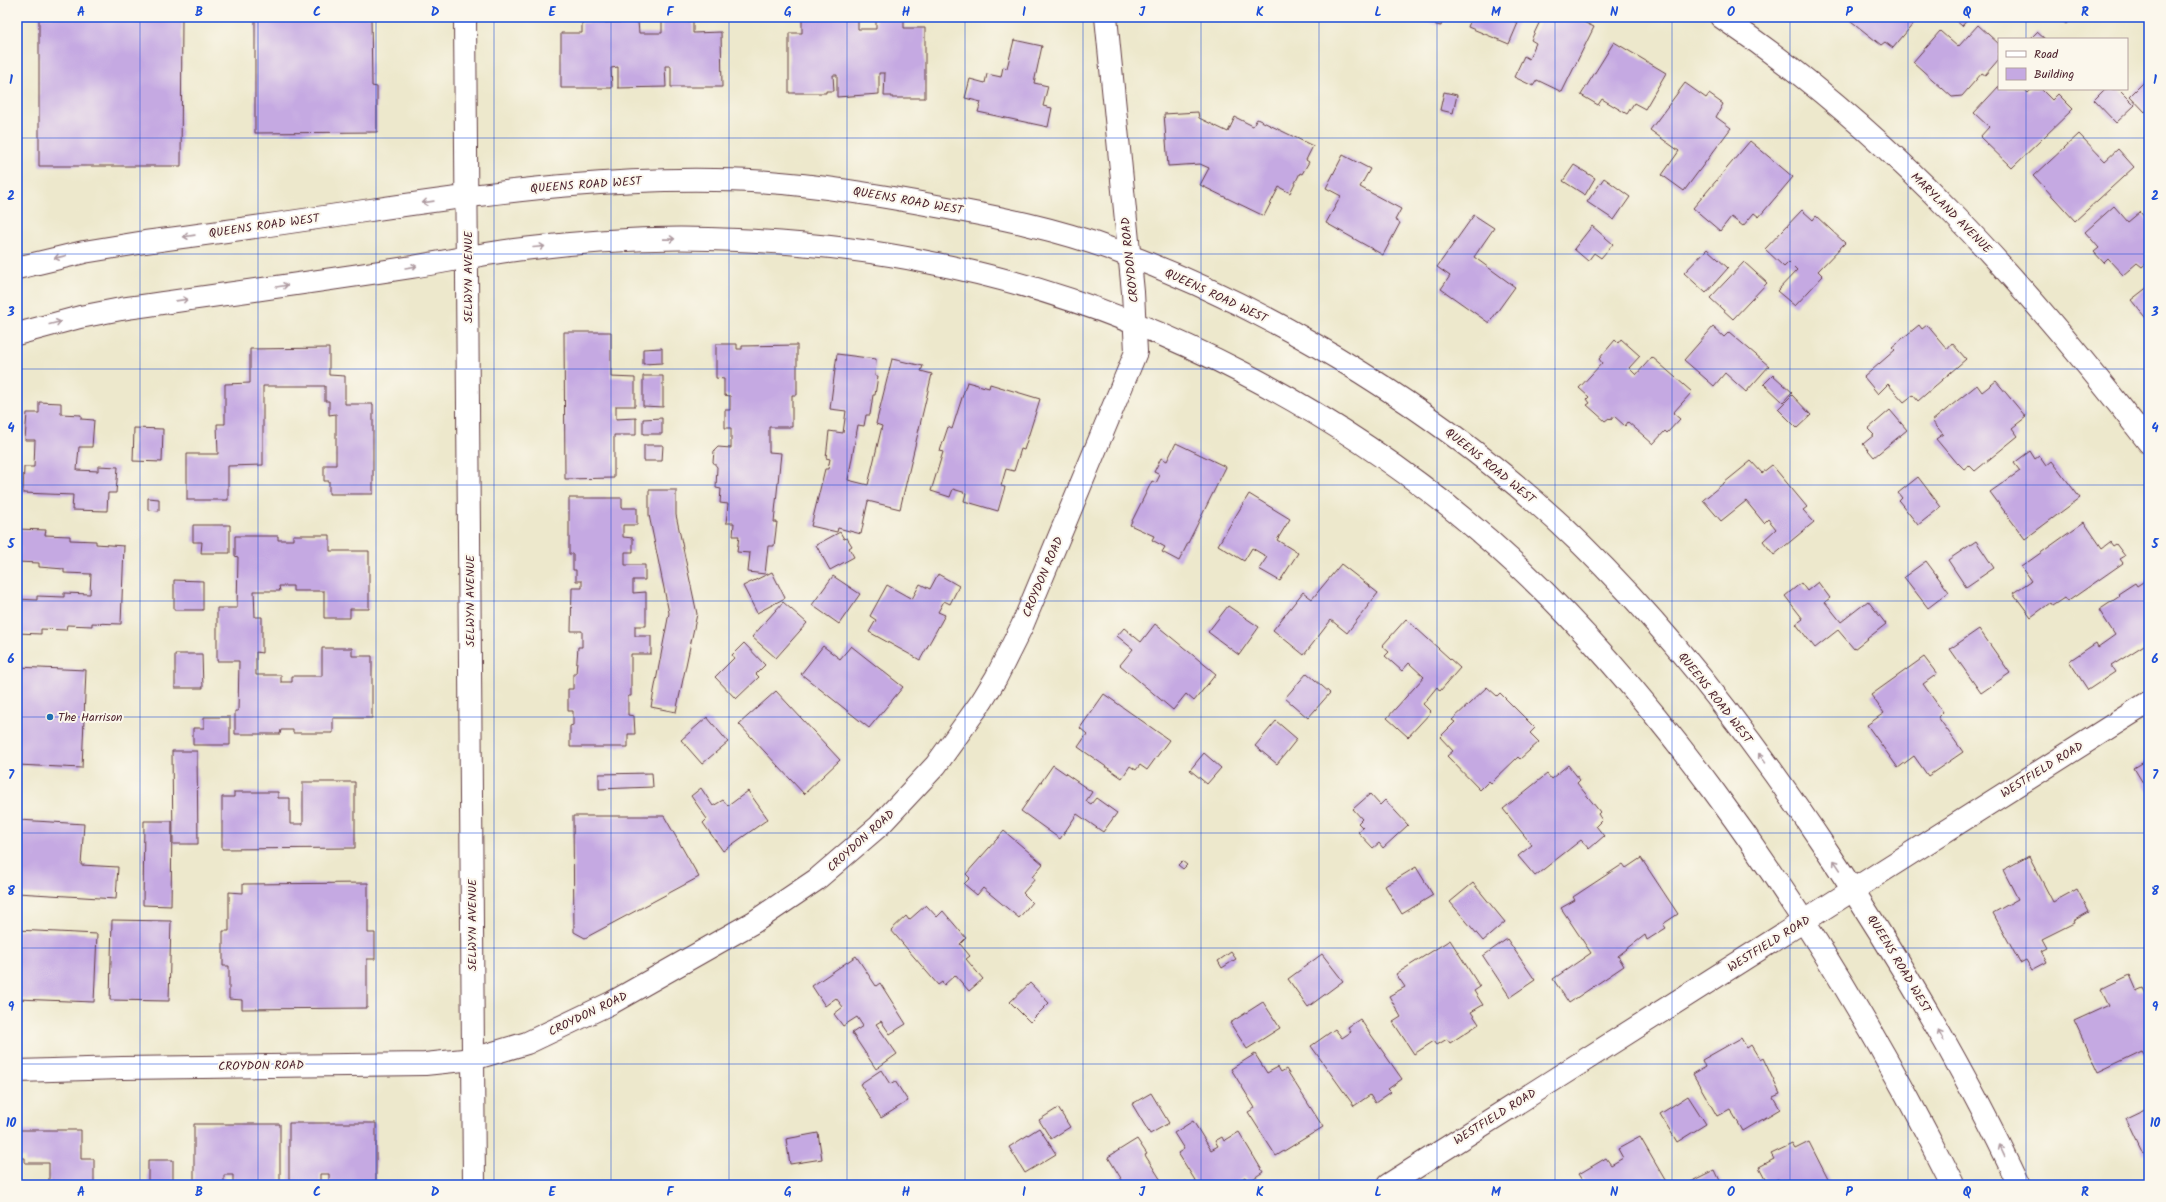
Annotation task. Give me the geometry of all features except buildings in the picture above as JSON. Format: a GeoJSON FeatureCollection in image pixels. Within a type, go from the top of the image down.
{"type":"FeatureCollection","features":[{"type":"Feature","properties":{"kind":"street","name":"SELWYN AVENUE"},"geometry":{"type":"LineString","coordinates":[[465,17],[474,1185]]}},
{"type":"Feature","properties":{"kind":"street","name":"CROYDON ROAD"},"geometry":{"type":"LineString","coordinates":[[17,1071],[122,1068],[426,1064],[473,1060],[527,1043],[613,1002],[749,924],[816,880],[842,860],[879,826],[922,782],[948,749],[982,701],[996,678],[1022,626],[1132,362],[1137,345],[1130,256],[1106,17]]}},
{"type":"Feature","properties":{"kind":"street","name":"MARYLAND AVENUE"},"geometry":{"type":"LineString","coordinates":[[1721,17],[1810,83],[1866,130],[1959,219],[1992,253],[2052,323],[2149,443]]}},
{"type":"Feature","properties":{"kind":"street","name":"QUEENS ROAD WEST"},"geometry":{"type":"LineString","coordinates":[[17,268],[91,251],[512,190],[658,179],[742,181],[811,186],[887,196],[972,212],[1053,231],[1130,256],[1236,303],[1344,362],[1474,450],[1540,506],[1600,563],[1707,686],[1795,804],[1854,890],[1928,1011],[1978,1102],[2019,1185]]}},
{"type":"Feature","properties":{"kind":"street"},"geometry":{"type":"LineString","coordinates":[[17,334],[80,317],[121,309],[468,257],[561,245],[667,239],[742,240],[850,249],[927,262],[1005,281],[1073,300],[1197,351],[1303,407],[1372,451],[1446,505],[1509,558],[1568,615],[1661,722],[1736,821],[1805,922],[1878,1044],[1953,1185]]}},
{"type":"Feature","properties":{"kind":"street","name":"WESTFIELD ROAD"},"geometry":{"type":"LineString","coordinates":[[1388,1185],[1805,922],[2149,702]]}},
{"type":"Feature","properties":{"kind":"place","name":"The Harrison"},"geometry":{"type":"Point","coordinates":[50,717]}}]}
